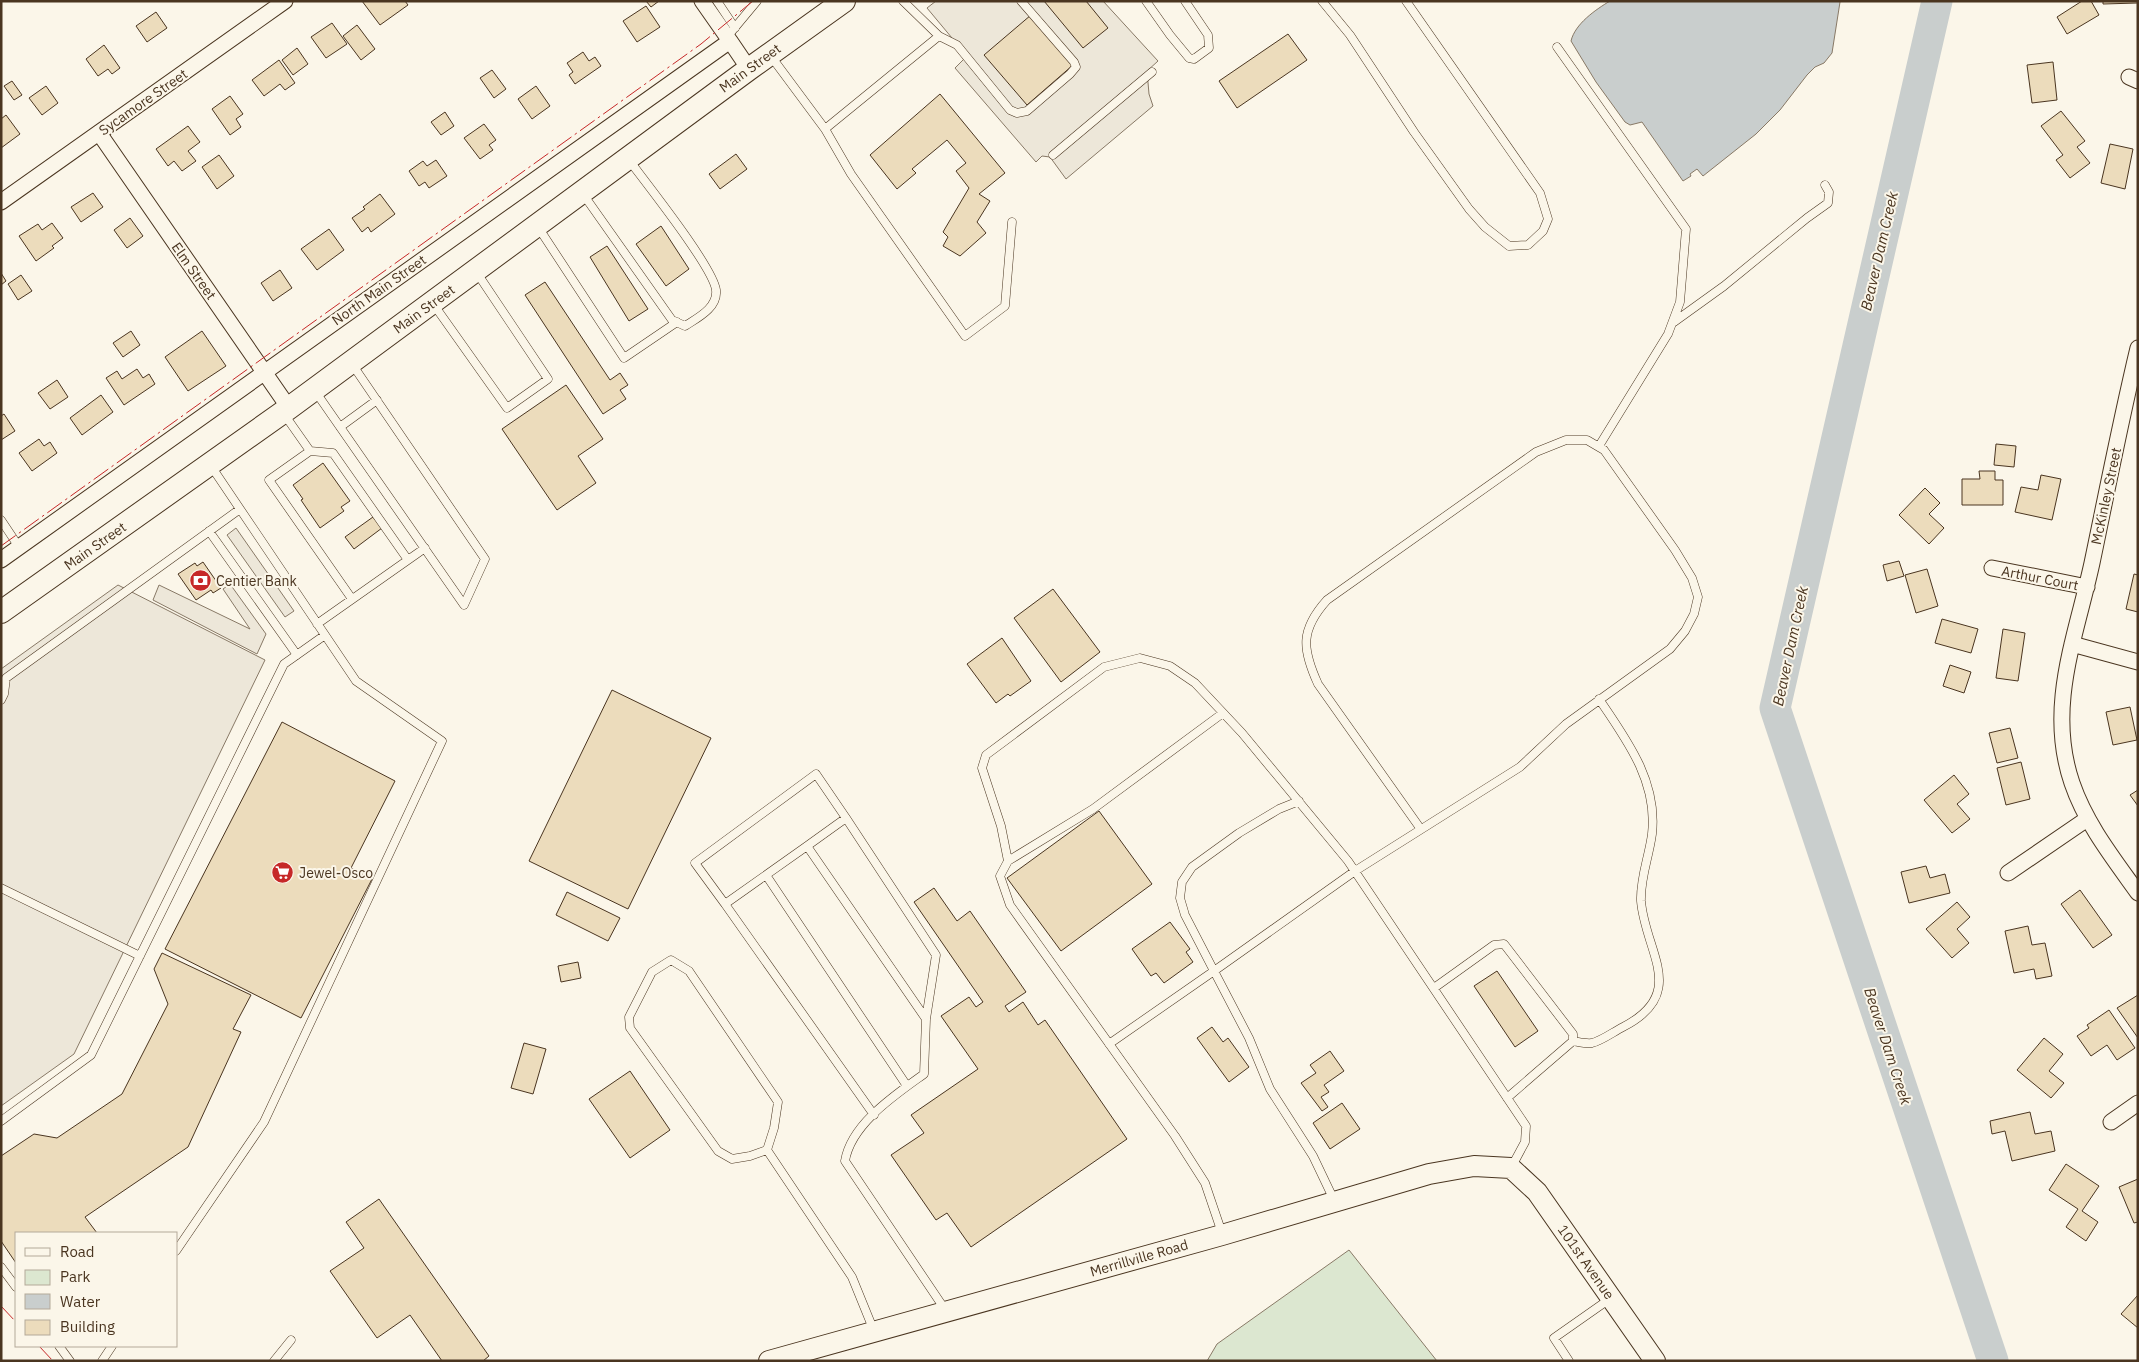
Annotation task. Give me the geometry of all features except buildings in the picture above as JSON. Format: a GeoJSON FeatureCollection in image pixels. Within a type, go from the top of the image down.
{"type":"FeatureCollection","features":[{"type":"Feature","properties":{"kind":"main road","name":"Main Street"},"geometry":{"type":"LineString","coordinates":[[1,612],[314,390],[748,69],[844,1]]}},
{"type":"Feature","properties":{"kind":"street","name":"Sycamore Street"},"geometry":{"type":"LineString","coordinates":[[1,202],[285,1]]}},
{"type":"Feature","properties":{"kind":"street"},"geometry":{"type":"LineString","coordinates":[[702,1],[730,35],[748,69]]}},
{"type":"Feature","properties":{"kind":"street","name":"North Main Street"},"geometry":{"type":"LineString","coordinates":[[1,560],[730,35]]}},
{"type":"Feature","properties":{"kind":"street","name":"Elm Street"},"geometry":{"type":"LineString","coordinates":[[99,133],[264,372],[286,410]]}},
{"type":"Feature","properties":{"kind":"street","name":"McKinley Street"},"geometry":{"type":"LineString","coordinates":[[2138,348],[2133,394],[2063,682],[2061,728],[2071,782],[2087,819],[2138,893]]}},
{"type":"Feature","properties":{"kind":"street","name":"Arthur Court"},"geometry":{"type":"LineString","coordinates":[[1992,568],[2087,587]]}},
{"type":"Feature","properties":{"kind":"street"},"geometry":{"type":"LineString","coordinates":[[2072,644],[2138,662]]}},
{"type":"Feature","properties":{"kind":"street"},"geometry":{"type":"LineString","coordinates":[[2008,873],[2087,819]]}},
{"type":"Feature","properties":{"kind":"street"},"geometry":{"type":"LineString","coordinates":[[2111,1122],[2138,1103]]}},
{"type":"Feature","properties":{"kind":"street","name":"Merrillville Road"},"geometry":{"type":"LineString","coordinates":[[769,1361],[1222,1235],[1429,1174],[1474,1166],[1511,1168]]}},
{"type":"Feature","properties":{"kind":"street","name":"101st Avenue"},"geometry":{"type":"LineString","coordinates":[[1511,1168],[1537,1192],[1655,1361]]}},
{"type":"Feature","properties":{"kind":"lane"},"geometry":{"type":"LineString","coordinates":[[716,1],[730,35],[757,1]]}},
{"type":"Feature","properties":{"kind":"lane"},"geometry":{"type":"LineString","coordinates":[[903,1],[939,36],[956,45],[1010,110],[1017,113],[1027,111],[1076,67],[1074,62],[1022,1]]}},
{"type":"Feature","properties":{"kind":"lane"},"geometry":{"type":"LineString","coordinates":[[1146,1],[1189,58],[1194,59],[1209,48],[1208,35],[1185,1]]}},
{"type":"Feature","properties":{"kind":"lane"},"geometry":{"type":"LineString","coordinates":[[1322,1],[1350,35],[1414,132],[1469,210],[1485,227],[1509,246],[1528,245],[1543,231],[1548,219],[1540,193],[1406,1]]}},
{"type":"Feature","properties":{"kind":"lane"},"geometry":{"type":"LineString","coordinates":[[825,129],[939,36]]}},
{"type":"Feature","properties":{"kind":"lane"},"geometry":{"type":"LineString","coordinates":[[1557,46],[1686,229],[1680,302],[1674,322],[1598,446]]}},
{"type":"Feature","properties":{"kind":"lane"},"geometry":{"type":"LineString","coordinates":[[769,54],[825,129],[851,174],[965,336],[1005,306],[1012,222]]}},
{"type":"Feature","properties":{"kind":"lane"},"geometry":{"type":"LineString","coordinates":[[1053,155],[1152,72]]}},
{"type":"Feature","properties":{"kind":"lane"},"geometry":{"type":"LineString","coordinates":[[582,193],[672,320],[685,326],[703,314],[713,305],[716,290],[705,265],[628,158]]}},
{"type":"Feature","properties":{"kind":"lane"},"geometry":{"type":"LineString","coordinates":[[1674,322],[1724,286],[1828,203],[1829,192],[1824,184]]}},
{"type":"Feature","properties":{"kind":"lane"},"geometry":{"type":"LineString","coordinates":[[537,226],[624,358],[677,322]]}},
{"type":"Feature","properties":{"kind":"lane"},"geometry":{"type":"LineString","coordinates":[[432,302],[507,408],[548,379],[476,272]]}},
{"type":"Feature","properties":{"kind":"lane"},"geometry":{"type":"LineString","coordinates":[[314,390],[464,604],[485,559],[351,362]]}},
{"type":"Feature","properties":{"kind":"lane"},"geometry":{"type":"LineString","coordinates":[[340,426],[377,400]]}},
{"type":"Feature","properties":{"kind":"lane"},"geometry":{"type":"LineString","coordinates":[[286,410],[310,451]]}},
{"type":"Feature","properties":{"kind":"lane"},"geometry":{"type":"LineString","coordinates":[[1109,1044],[1355,871],[1420,828],[1520,767],[1566,724],[1670,649],[1685,631],[1694,614],[1698,597],[1692,578],[1675,550],[1604,450],[1587,440],[1566,440],[1536,452],[1327,600],[1315,613],[1306,635],[1307,661],[1318,684],[1420,828]]}},
{"type":"Feature","properties":{"kind":"lane"},"geometry":{"type":"LineString","coordinates":[[352,599],[269,480],[310,451],[333,453],[408,560]]}},
{"type":"Feature","properties":{"kind":"lane"},"geometry":{"type":"LineString","coordinates":[[178,1248],[264,1122],[442,741],[356,681],[210,465]]}},
{"type":"Feature","properties":{"kind":"lane"},"geometry":{"type":"LineString","coordinates":[[1,700],[4,694],[6,678],[240,509]]}},
{"type":"Feature","properties":{"kind":"lane"},"geometry":{"type":"LineString","coordinates":[[1,520],[19,547]]}},
{"type":"Feature","properties":{"kind":"lane"},"geometry":{"type":"LineString","coordinates":[[209,531],[297,655]]}},
{"type":"Feature","properties":{"kind":"lane"},"geometry":{"type":"LineString","coordinates":[[317,624],[424,548]]}},
{"type":"Feature","properties":{"kind":"lane"},"geometry":{"type":"LineString","coordinates":[[1,1121],[91,1056],[284,664],[325,635]]}},
{"type":"Feature","properties":{"kind":"lane"},"geometry":{"type":"LineString","coordinates":[[1008,861],[1001,826],[982,768],[986,754],[1104,668],[1140,658],[1170,666],[1194,683],[1223,713],[1299,801],[1355,871],[1526,1126],[1525,1142],[1511,1168]]}},
{"type":"Feature","properties":{"kind":"lane"},"geometry":{"type":"LineString","coordinates":[[1508,1098],[1574,1042],[1592,1043],[1635,1021],[1647,1011],[1657,994],[1660,977],[1656,955],[1642,914],[1641,892],[1652,834],[1652,809],[1648,786],[1638,761],[1599,700]]}},
{"type":"Feature","properties":{"kind":"lane"},"geometry":{"type":"LineString","coordinates":[[1222,1235],[1205,1183],[1175,1136],[1010,905],[1000,876],[1008,861],[1093,809],[1223,713]]}},
{"type":"Feature","properties":{"kind":"lane"},"geometry":{"type":"LineString","coordinates":[[874,1115],[695,863],[816,774],[936,956],[926,1019],[924,1074],[882,1104],[874,1115],[857,1134],[844,1161],[947,1312]]}},
{"type":"Feature","properties":{"kind":"lane"},"geometry":{"type":"LineString","coordinates":[[1299,801],[1279,809],[1239,832],[1192,867],[1182,882],[1180,898],[1184,915],[1249,1038],[1270,1089],[1313,1156],[1335,1202]]}},
{"type":"Feature","properties":{"kind":"lane"},"geometry":{"type":"LineString","coordinates":[[725,904],[846,818]]}},
{"type":"Feature","properties":{"kind":"lane"},"geometry":{"type":"LineString","coordinates":[[807,846],[926,1019]]}},
{"type":"Feature","properties":{"kind":"lane"},"geometry":{"type":"LineString","coordinates":[[766,875],[907,1086]]}},
{"type":"Feature","properties":{"kind":"lane"},"geometry":{"type":"LineString","coordinates":[[1,888],[140,956]]}},
{"type":"Feature","properties":{"kind":"lane"},"geometry":{"type":"LineString","coordinates":[[1434,988],[1494,945],[1504,944],[1573,1034],[1574,1042]]}},
{"type":"Feature","properties":{"kind":"lane"},"geometry":{"type":"LineString","coordinates":[[671,960],[689,971],[778,1102],[774,1128],[767,1150],[750,1156],[732,1159],[718,1151],[630,1028],[629,1017],[652,972],[671,960]]}},
{"type":"Feature","properties":{"kind":"lane"},"geometry":{"type":"LineString","coordinates":[[767,1150],[852,1277],[875,1333]]}},
{"type":"Feature","properties":{"kind":"lane"},"geometry":{"type":"LineString","coordinates":[[1,1267],[15,1286]]}},
{"type":"Feature","properties":{"kind":"lane"},"geometry":{"type":"LineString","coordinates":[[1569,1361],[1554,1338],[1611,1298]]}},
{"type":"Feature","properties":{"kind":"lane"},"geometry":{"type":"LineString","coordinates":[[274,1361],[291,1340]]}},
{"type":"Feature","properties":{"kind":"lane"},"geometry":{"type":"LineString","coordinates":[[61,1347],[70,1361]]}},
{"type":"Feature","properties":{"kind":"lane"},"geometry":{"type":"LineString","coordinates":[[102,1361],[111,1347]]}},
{"type":"Feature","properties":{"kind":"green space"},"geometry":{"type":"Polygon","coordinates":[[[1349,1250],[1437,1361],[1207,1361],[1217,1344],[1349,1250]]]}},
{"type":"Feature","properties":{"kind":"shaded area"},"geometry":{"type":"Polygon","coordinates":[[[936,1],[1103,1],[1158,61],[1147,71],[1149,94],[1153,106],[1066,179],[1050,157],[1042,156],[1036,162],[955,68],[967,56],[927,8],[936,1]]]}},
{"type":"Feature","properties":{"kind":"shaded area"},"geometry":{"type":"Polygon","coordinates":[[[236,528],[294,611],[285,617],[227,535],[236,528]]]}},
{"type":"Feature","properties":{"kind":"shaded area"},"geometry":{"type":"Polygon","coordinates":[[[230,584],[266,634],[257,654],[153,600],[159,585],[250,629],[223,589],[230,584]]]}},
{"type":"Feature","properties":{"kind":"shaded area"},"geometry":{"type":"Polygon","coordinates":[[[118,585],[265,660],[74,1054],[1,1106],[1,669],[118,585]]]}},
{"type":"Feature","properties":{"kind":"water"},"geometry":{"type":"Polygon","coordinates":[[[1610,1],[1840,2],[1832,53],[1824,63],[1815,67],[1807,75],[1780,110],[1756,134],[1703,176],[1697,169],[1683,181],[1642,122],[1630,125],[1625,122],[1596,82],[1571,41],[1581,23],[1610,1]]]}},
{"type":"Feature","properties":{"kind":"waterway","name":"Beaver Dam Creek"},"geometry":{"type":"LineString","coordinates":[[1937,1],[1775,708],[1993,1361]]}},
{"type":"Feature","properties":{"kind":"power"},"geometry":{"type":"LineString","coordinates":[[1,546],[701,44],[753,1]]}},
{"type":"Feature","properties":{"kind":"power"},"geometry":{"type":"LineString","coordinates":[[1,1306],[15,1321]]}},
{"type":"Feature","properties":{"kind":"power"},"geometry":{"type":"LineString","coordinates":[[40,1347],[53,1361]]}},
{"type":"Feature","properties":{"kind":"place","name":"Centier Bank"},"geometry":{"type":"Point","coordinates":[200,581]}},
{"type":"Feature","properties":{"kind":"place","name":"Jewel-Osco"},"geometry":{"type":"Point","coordinates":[283,873]}}]}
